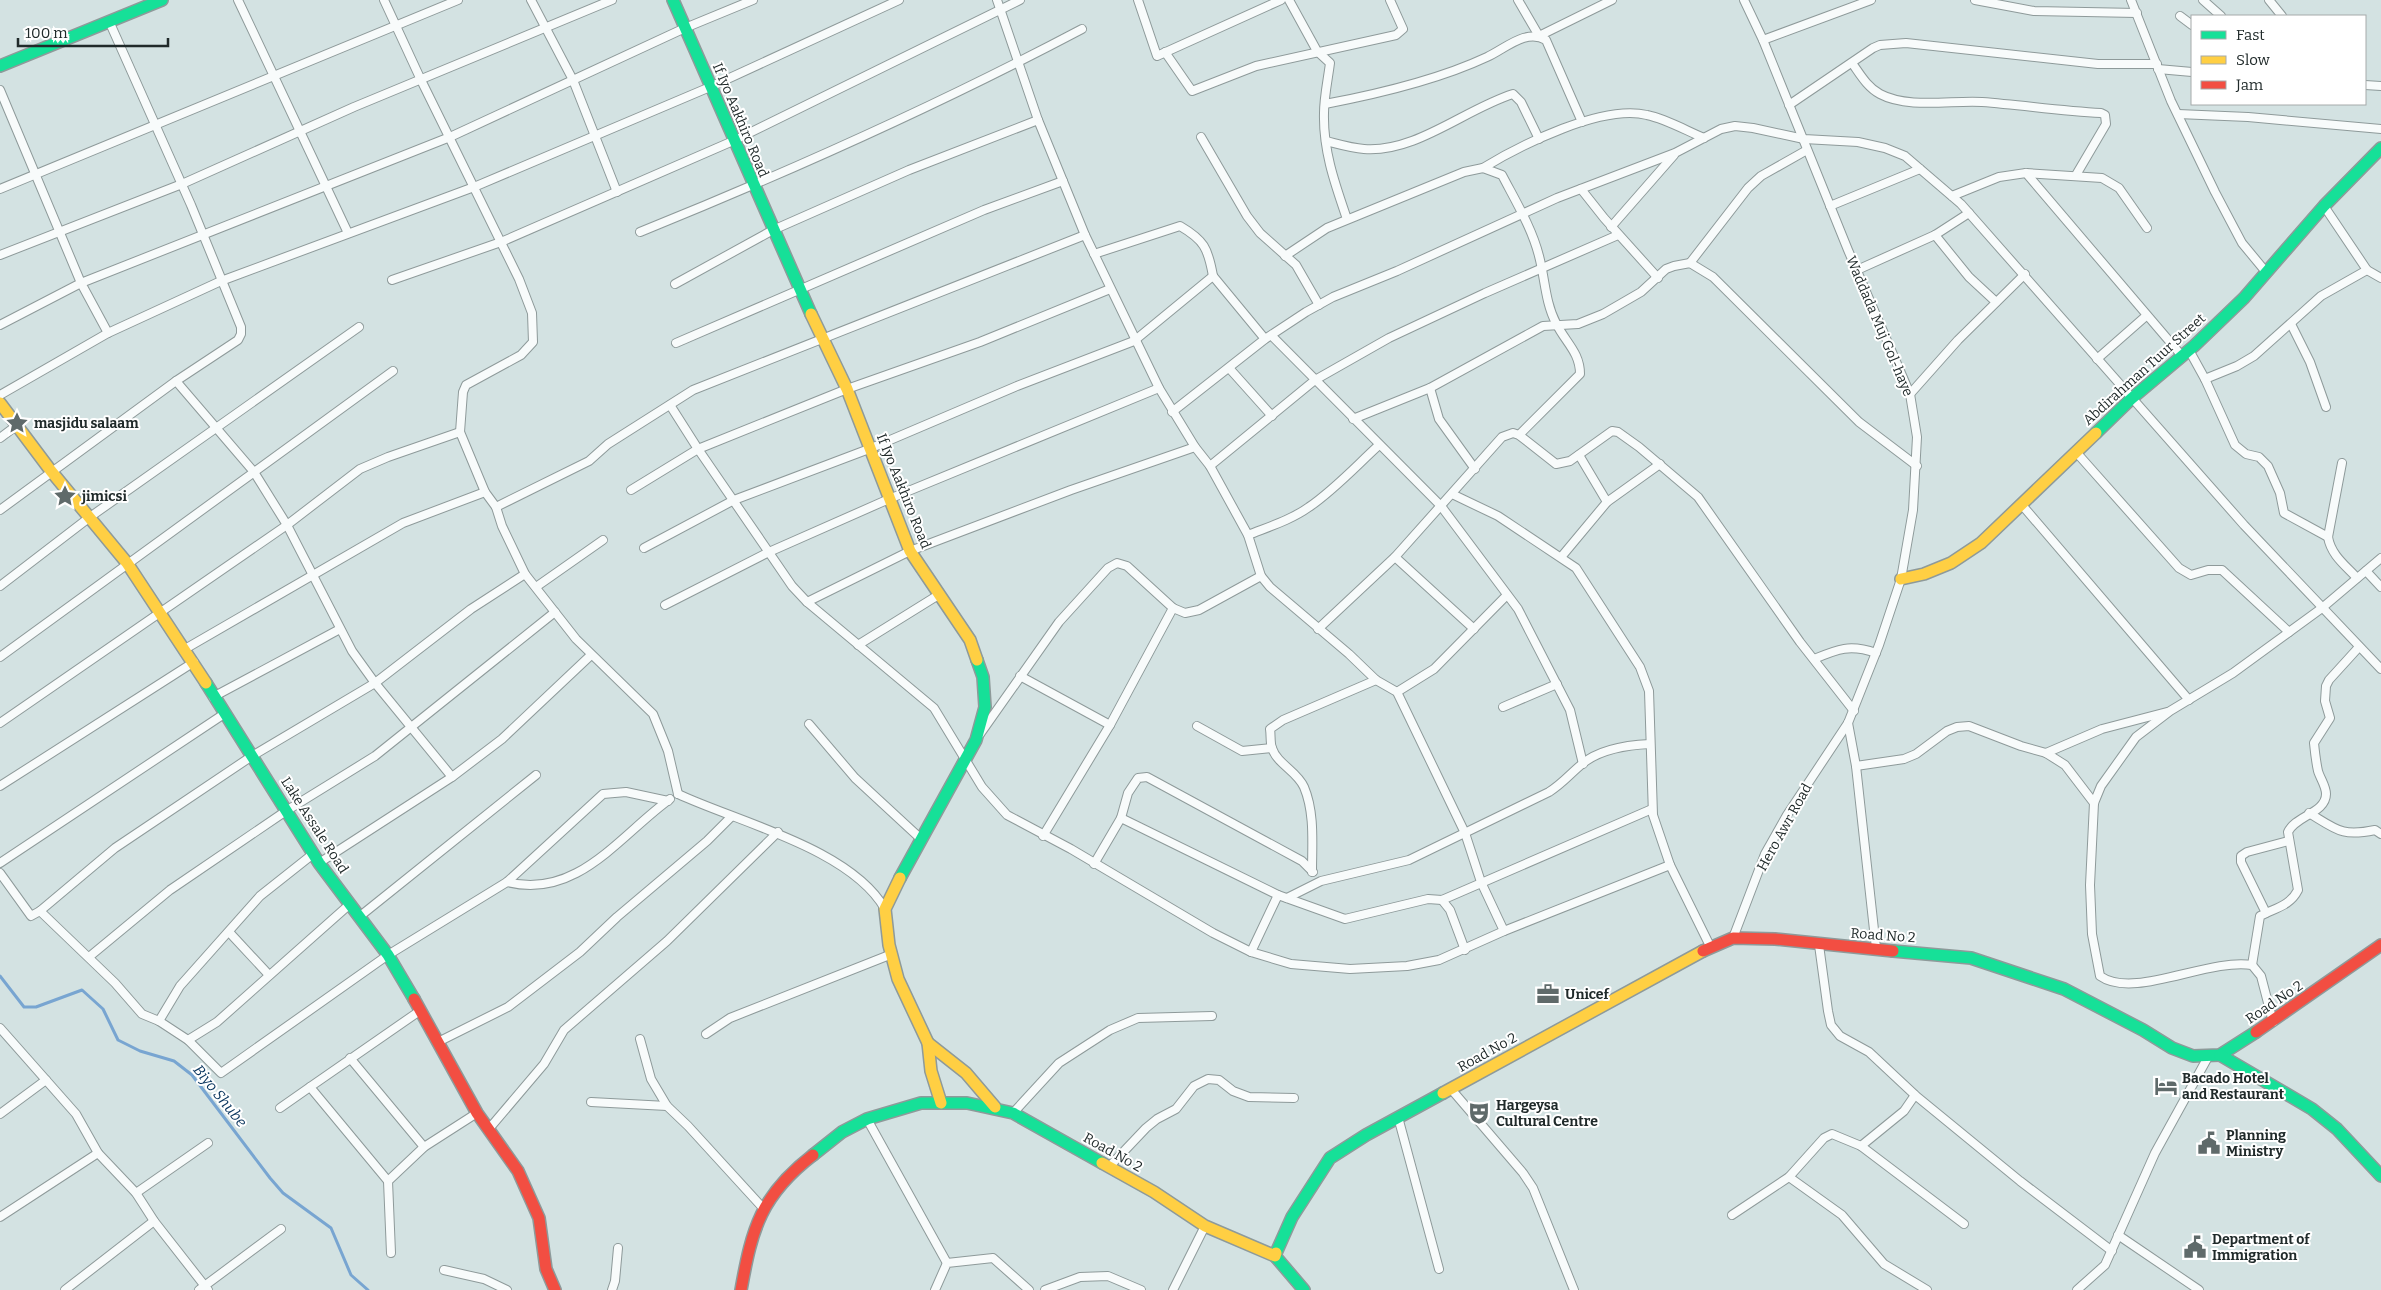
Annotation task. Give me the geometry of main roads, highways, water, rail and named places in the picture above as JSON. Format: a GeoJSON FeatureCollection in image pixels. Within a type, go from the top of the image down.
{"type":"FeatureCollection","features":[{"type":"Feature","properties":{"kind":"waterway","name":"Biyo Shube"},"geometry":{"type":"LineString","coordinates":[[0,976],[24,1007],[36,1007],[82,990],[103,1009],[118,1040],[140,1051],[174,1061],[192,1075],[283,1193],[331,1228],[351,1275],[368,1290]]}},
{"type":"Feature","properties":{"kind":"place","name":"masjidu salaam"},"geometry":{"type":"Point","coordinates":[17,423]}},
{"type":"Feature","properties":{"kind":"place","name":"jimicsi"},"geometry":{"type":"Point","coordinates":[65,496]}},
{"type":"Feature","properties":{"kind":"place","name":"Unicef"},"geometry":{"type":"Point","coordinates":[1548,994]}},
{"type":"Feature","properties":{"kind":"place","name":"Bacado Hotel and Restaurant"},"geometry":{"type":"Point","coordinates":[2166,1086]}},
{"type":"Feature","properties":{"kind":"place","name":"Hargeysa Cultural Centre"},"geometry":{"type":"Point","coordinates":[1479,1113]}},
{"type":"Feature","properties":{"kind":"place","name":"Planning Ministry"},"geometry":{"type":"Point","coordinates":[2209,1143]}},
{"type":"Feature","properties":{"kind":"place","name":"Department of Immigration"},"geometry":{"type":"Point","coordinates":[2195,1247]}}]}
